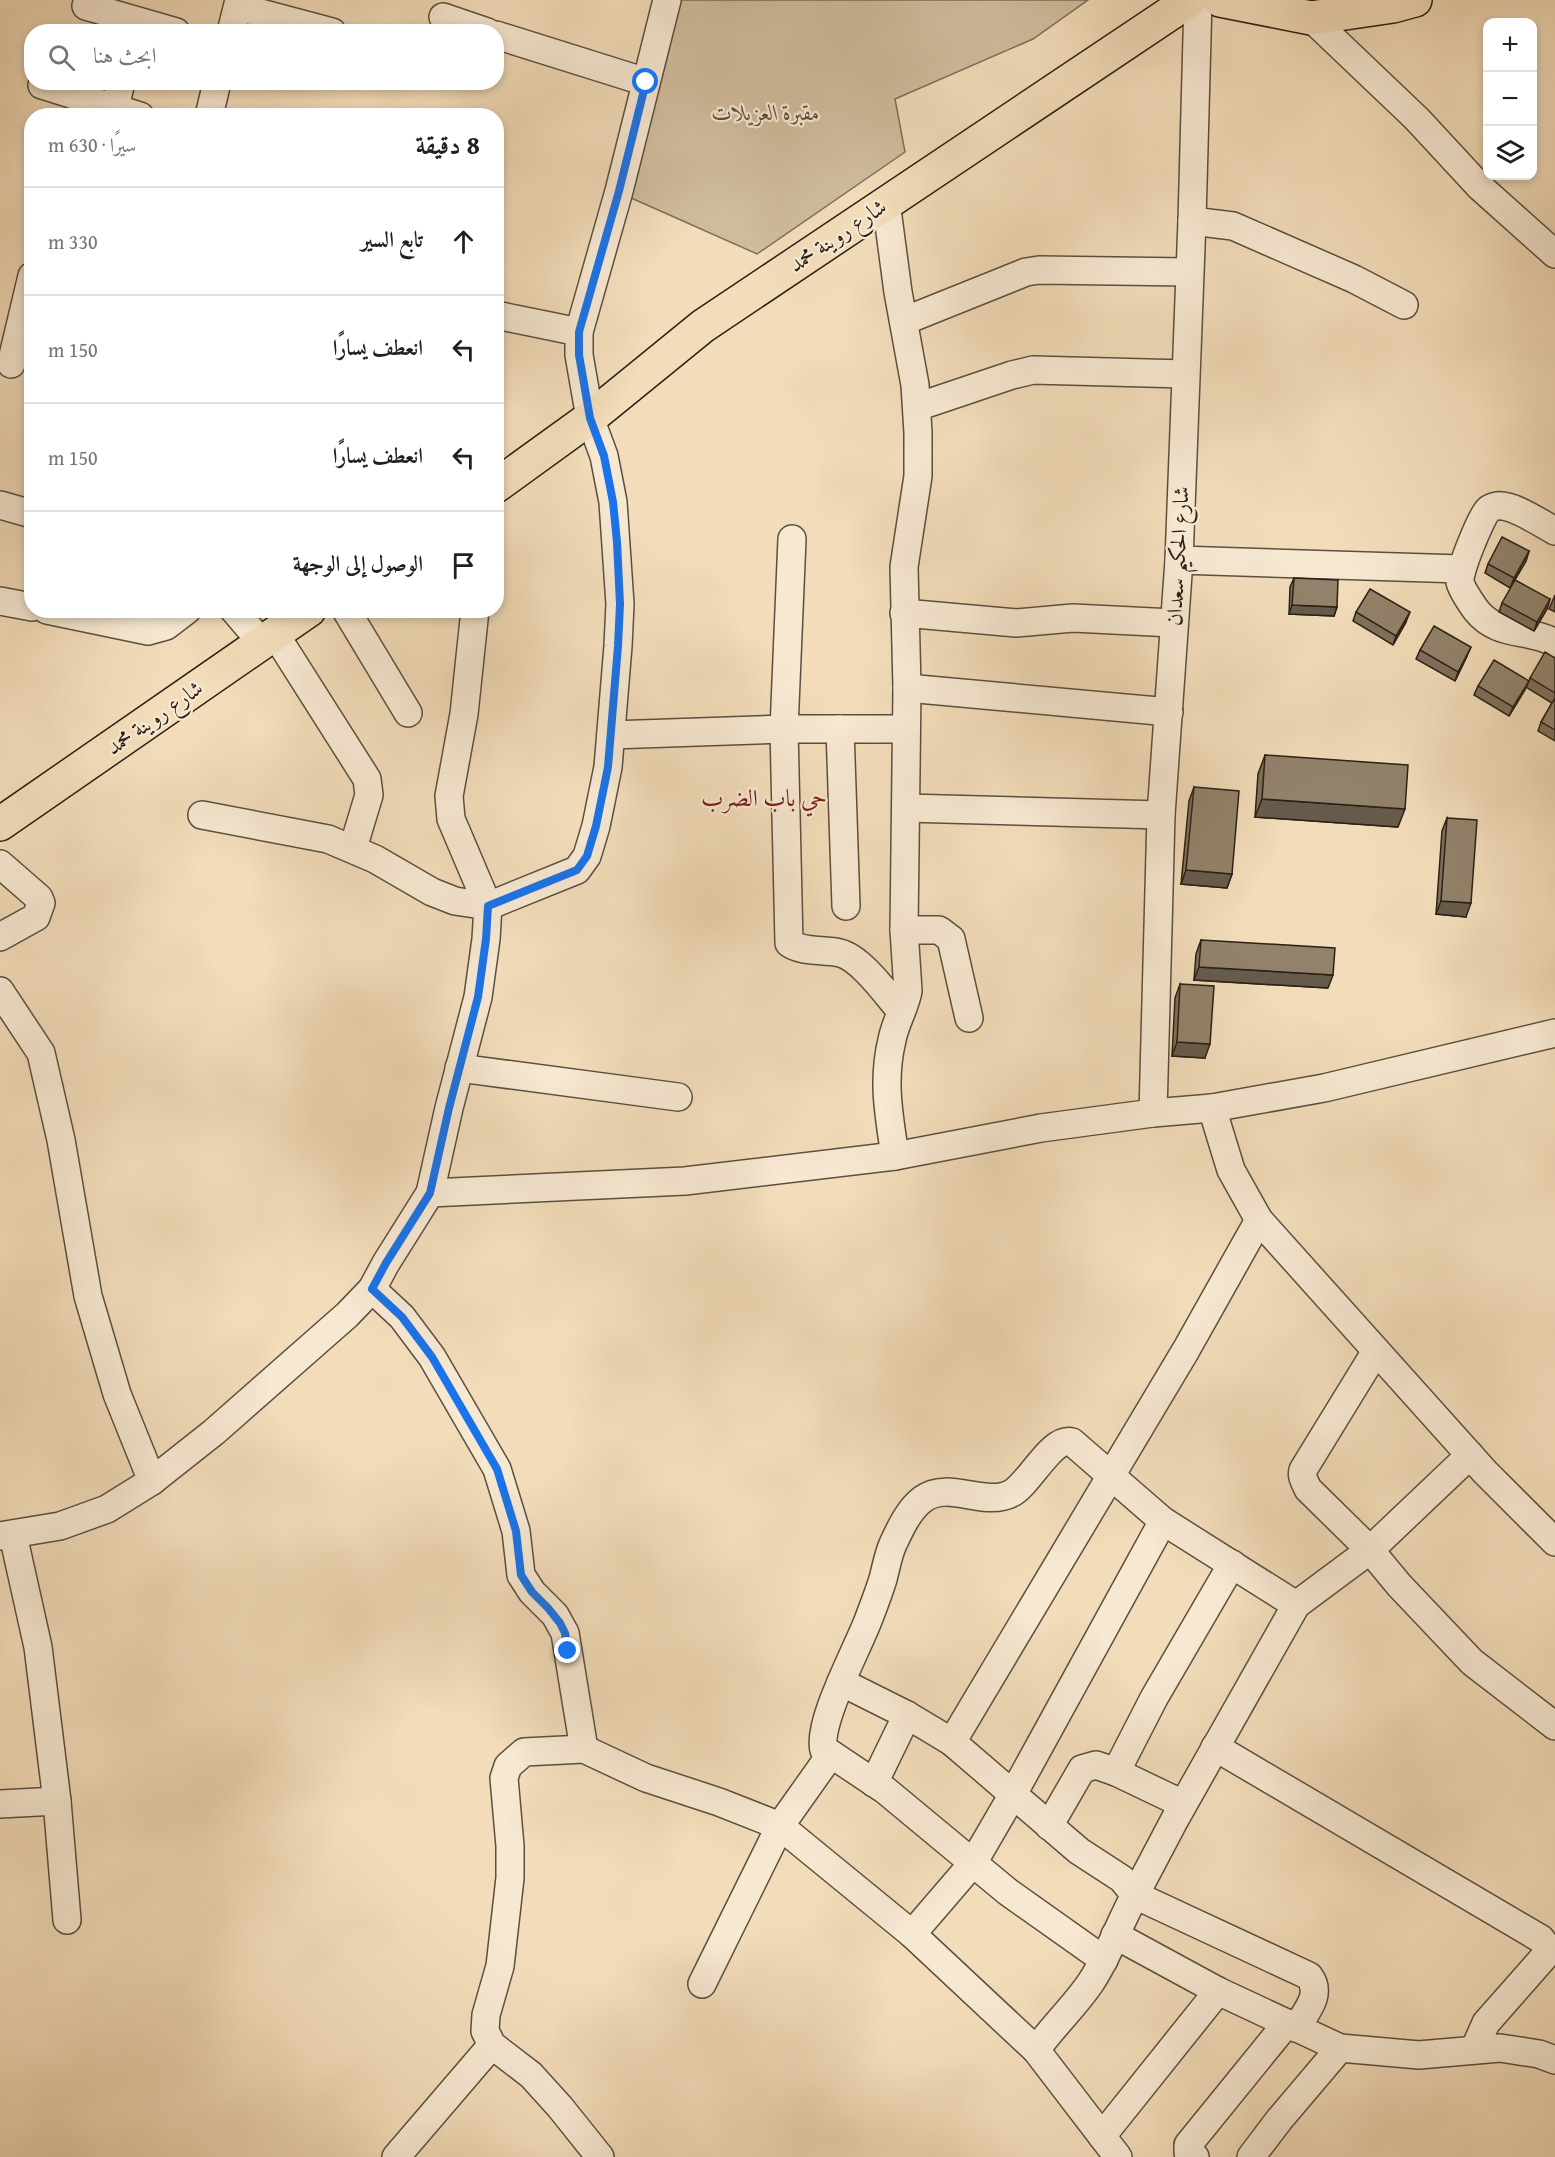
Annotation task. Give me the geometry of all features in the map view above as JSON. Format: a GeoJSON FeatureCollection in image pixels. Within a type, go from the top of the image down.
{"type":"FeatureCollection","features":[{"type":"Feature","properties":{"kind":"main road","name":"شارع روينة محمد"},"geometry":{"type":"LineString","coordinates":[[504,480],[590,418],[703,326],[1190,0]]}},
{"type":"Feature","properties":{"kind":"main road"},"geometry":{"type":"LineString","coordinates":[[1220,0],[1311,18],[1393,6],[1415,0]]}},
{"type":"Feature","properties":{"kind":"main road","name":"شارع روينة محمد"},"geometry":{"type":"LineString","coordinates":[[0,824],[297,618]]}},
{"type":"Feature","properties":{"kind":"street"},"geometry":{"type":"LineString","coordinates":[[202,815],[328,839],[353,849],[432,892],[454,901],[488,906],[577,870],[587,856],[596,826],[611,735],[620,614],[613,502],[604,456],[590,418],[579,355],[579,332],[619,191],[667,0]]}},
{"type":"Feature","properties":{"kind":"street","name":"شارع الحكيم سعدان"},"geometry":{"type":"LineString","coordinates":[[1153,1113],[1161,815],[1179,560],[1192,221],[1197,0]]}},
{"type":"Feature","properties":{"kind":"street"},"geometry":{"type":"LineString","coordinates":[[86,6],[138,17],[156,24]]}},
{"type":"Feature","properties":{"kind":"street"},"geometry":{"type":"LineString","coordinates":[[236,13],[292,24]]}},
{"type":"Feature","properties":{"kind":"street"},"geometry":{"type":"LineString","coordinates":[[443,16],[465,24]]}},
{"type":"Feature","properties":{"kind":"street"},"geometry":{"type":"LineString","coordinates":[[1311,18],[1417,119],[1480,187],[1555,254]]}},
{"type":"Feature","properties":{"kind":"street"},"geometry":{"type":"LineString","coordinates":[[504,37],[646,82]]}},
{"type":"Feature","properties":{"kind":"street"},"geometry":{"type":"LineString","coordinates":[[50,90],[72,105],[116,102]]}},
{"type":"Feature","properties":{"kind":"street"},"geometry":{"type":"LineString","coordinates":[[211,108],[216,90]]}},
{"type":"Feature","properties":{"kind":"street"},"geometry":{"type":"LineString","coordinates":[[886,202],[915,385],[918,476],[904,567],[906,688],[904,930],[908,991],[892,1039],[886,1067],[886,1093],[895,1156]]}},
{"type":"Feature","properties":{"kind":"street"},"geometry":{"type":"LineString","coordinates":[[1192,221],[1233,226],[1354,279],[1404,305]]}},
{"type":"Feature","properties":{"kind":"street"},"geometry":{"type":"LineString","coordinates":[[904,321],[1026,272],[1039,270],[1190,272]]}},
{"type":"Feature","properties":{"kind":"street"},"geometry":{"type":"LineString","coordinates":[[14,366],[24,316]]}},
{"type":"Feature","properties":{"kind":"street"},"geometry":{"type":"LineString","coordinates":[[504,317],[579,332]]}},
{"type":"Feature","properties":{"kind":"street"},"geometry":{"type":"LineString","coordinates":[[917,407],[1033,370],[1185,374]]}},
{"type":"Feature","properties":{"kind":"street"},"geometry":{"type":"LineString","coordinates":[[0,505],[24,512]]}},
{"type":"Feature","properties":{"kind":"street"},"geometry":{"type":"LineString","coordinates":[[1555,531],[1509,507],[1493,507],[1487,511],[1461,569],[1460,581],[1477,610],[1486,619],[1505,631],[1548,639],[1555,643]]}},
{"type":"Feature","properties":{"kind":"street"},"geometry":{"type":"LineString","coordinates":[[792,539],[784,729],[789,944],[802,949],[828,951],[849,956],[902,1011]]}},
{"type":"Feature","properties":{"kind":"street"},"geometry":{"type":"LineString","coordinates":[[1179,560],[1461,569]]}},
{"type":"Feature","properties":{"kind":"street"},"geometry":{"type":"LineString","coordinates":[[0,601],[24,606]]}},
{"type":"Feature","properties":{"kind":"street"},"geometry":{"type":"LineString","coordinates":[[904,613],[1016,623],[1073,618],[1173,623]]}},
{"type":"Feature","properties":{"kind":"street"},"geometry":{"type":"LineString","coordinates":[[87,618],[148,630],[166,626],[176,618]]}},
{"type":"Feature","properties":{"kind":"street"},"geometry":{"type":"LineString","coordinates":[[244,618],[268,638],[367,779],[369,795],[353,849]]}},
{"type":"Feature","properties":{"kind":"street"},"geometry":{"type":"LineString","coordinates":[[351,618],[408,712]]}},
{"type":"Feature","properties":{"kind":"street"},"geometry":{"type":"LineString","coordinates":[[67,1920],[57,1801],[38,1647],[7,1536],[60,1527],[107,1509],[152,1480],[214,1432],[348,1315],[372,1289],[430,1193],[478,997],[486,939],[488,906],[452,819],[449,796],[464,714],[474,618]]}},
{"type":"Feature","properties":{"kind":"street"},"geometry":{"type":"LineString","coordinates":[[906,688],[1169,712]]}},
{"type":"Feature","properties":{"kind":"street"},"geometry":{"type":"LineString","coordinates":[[611,735],[784,729],[906,729]]}},
{"type":"Feature","properties":{"kind":"street"},"geometry":{"type":"LineString","coordinates":[[840,729],[846,906]]}},
{"type":"Feature","properties":{"kind":"street"},"geometry":{"type":"LineString","coordinates":[[906,808],[1161,815]]}},
{"type":"Feature","properties":{"kind":"street"},"geometry":{"type":"LineString","coordinates":[[0,864],[39,898],[41,903],[36,917],[0,938]]}},
{"type":"Feature","properties":{"kind":"street"},"geometry":{"type":"LineString","coordinates":[[904,930],[939,930],[951,939],[969,1018]]}},
{"type":"Feature","properties":{"kind":"street"},"geometry":{"type":"LineString","coordinates":[[0,991],[41,1053],[61,1140],[88,1296],[117,1394],[152,1480]]}},
{"type":"Feature","properties":{"kind":"street"},"geometry":{"type":"LineString","coordinates":[[430,1193],[685,1181],[895,1156],[1041,1128],[1153,1113],[1212,1108],[1324,1088],[1555,1033]]}},
{"type":"Feature","properties":{"kind":"street"},"geometry":{"type":"LineString","coordinates":[[459,1068],[678,1097]]}},
{"type":"Feature","properties":{"kind":"street"},"geometry":{"type":"LineString","coordinates":[[1212,1108],[1231,1170],[1259,1220],[1470,1455],[1555,1542]]}},
{"type":"Feature","properties":{"kind":"street"},"geometry":{"type":"LineString","coordinates":[[952,1742],[1186,1350],[1259,1220]]}},
{"type":"Feature","properties":{"kind":"street"},"geometry":{"type":"LineString","coordinates":[[372,1289],[402,1317],[432,1357],[497,1469],[516,1531],[521,1575],[532,1592],[555,1615],[565,1633],[584,1749]]}},
{"type":"Feature","properties":{"kind":"street"},"geometry":{"type":"LineString","coordinates":[[1376,1351],[1302,1474],[1308,1489],[1370,1550],[1422,1610],[1472,1662],[1555,1726]]}},
{"type":"Feature","properties":{"kind":"street"},"geometry":{"type":"LineString","coordinates":[[1104,1960],[1008,1892],[874,1783],[824,1750],[822,1745],[828,1718],[868,1620],[891,1546],[923,1499],[932,1494],[943,1493],[998,1497],[1012,1493],[1026,1481],[1056,1446],[1064,1441],[1072,1442],[1163,1521],[1296,1605]]}},
{"type":"Feature","properties":{"kind":"street"},"geometry":{"type":"LineString","coordinates":[[1036,2050],[1049,2032],[1076,2004],[1104,1960],[1183,1804],[1296,1605],[1370,1550],[1470,1455]]}},
{"type":"Feature","properties":{"kind":"street"},"geometry":{"type":"LineString","coordinates":[[912,1934],[973,1863],[1163,1521]]}},
{"type":"Feature","properties":{"kind":"street"},"geometry":{"type":"LineString","coordinates":[[1116,1772],[1154,1698],[1232,1564]]}},
{"type":"Feature","properties":{"kind":"street"},"geometry":{"type":"LineString","coordinates":[[842,1682],[952,1742],[1012,1796],[1079,1851],[1122,1879],[1135,1895],[1309,1976],[1313,1981],[1315,1991],[1312,2001],[1188,2145],[1188,2152],[1195,2157]]}},
{"type":"Feature","properties":{"kind":"street"},"geometry":{"type":"LineString","coordinates":[[874,1783],[906,1715]]}},
{"type":"Feature","properties":{"kind":"street"},"geometry":{"type":"LineString","coordinates":[[1215,1747],[1541,1939],[1547,1947],[1545,1956],[1486,2024],[1474,2050]]}},
{"type":"Feature","properties":{"kind":"street"},"geometry":{"type":"LineString","coordinates":[[600,2157],[531,2075],[492,2045],[485,2031],[486,2015],[500,1966],[510,1878],[510,1846],[504,1778],[508,1766],[524,1752],[584,1749],[646,1778],[719,1802],[780,1827],[912,1934],[1036,2050],[1110,2147],[1218,1991]]}},
{"type":"Feature","properties":{"kind":"street"},"geometry":{"type":"LineString","coordinates":[[702,1984],[780,1827],[831,1754]]}},
{"type":"Feature","properties":{"kind":"street"},"geometry":{"type":"LineString","coordinates":[[1049,1826],[1082,1769],[1096,1765],[1183,1804]]}},
{"type":"Feature","properties":{"kind":"street"},"geometry":{"type":"LineString","coordinates":[[0,1804],[57,1801]]}},
{"type":"Feature","properties":{"kind":"street"},"geometry":{"type":"LineString","coordinates":[[1115,1935],[1218,1991],[1340,2048],[1419,2055],[1500,2048],[1539,2054],[1555,2060]]}},
{"type":"Feature","properties":{"kind":"street"},"geometry":{"type":"LineString","coordinates":[[396,2157],[492,2045]]}},
{"type":"Feature","properties":{"kind":"street"},"geometry":{"type":"LineString","coordinates":[[1251,2157],[1340,2048]]}},
{"type":"Feature","properties":{"kind":"green space","name":"مقبرة العزيلات"},"geometry":{"type":"Polygon","coordinates":[[[680,0],[1088,0],[1033,39],[895,99],[905,152],[757,254],[629,197],[680,0]]]}},
{"type":"Feature","properties":{"kind":"building"},"geometry":{"type":"Polygon","coordinates":[[[1502,537],[1529,551],[1514,578],[1488,564],[1502,537]]]}},
{"type":"Feature","properties":{"kind":"building"},"geometry":{"type":"Polygon","coordinates":[[[1294,578],[1338,580],[1337,607],[1292,605],[1294,578]]]}},
{"type":"Feature","properties":{"kind":"building"},"geometry":{"type":"Polygon","coordinates":[[[1515,580],[1550,599],[1537,622],[1502,603],[1515,580]]]}},
{"type":"Feature","properties":{"kind":"building"},"geometry":{"type":"Polygon","coordinates":[[[1370,589],[1410,612],[1396,636],[1356,612],[1370,589]]]}},
{"type":"Feature","properties":{"kind":"building"},"geometry":{"type":"Polygon","coordinates":[[[1434,626],[1471,647],[1458,672],[1420,650],[1434,626]]]}},
{"type":"Feature","properties":{"kind":"building"},"geometry":{"type":"Polygon","coordinates":[[[1545,652],[1555,658],[1555,693],[1530,678],[1545,652]]]}},
{"type":"Feature","properties":{"kind":"building"},"geometry":{"type":"Polygon","coordinates":[[[1494,660],[1529,681],[1513,707],[1478,686],[1494,660]]]}},
{"type":"Feature","properties":{"kind":"building"},"geometry":{"type":"Polygon","coordinates":[[[1555,698],[1555,730],[1541,722],[1555,698]]]}},
{"type":"Feature","properties":{"kind":"building"},"geometry":{"type":"Polygon","coordinates":[[[1265,755],[1408,765],[1405,809],[1262,799],[1265,755]]]}},
{"type":"Feature","properties":{"kind":"building"},"geometry":{"type":"Polygon","coordinates":[[[1194,787],[1239,791],[1232,874],[1186,870],[1194,787]]]}},
{"type":"Feature","properties":{"kind":"building"},"geometry":{"type":"Polygon","coordinates":[[[1447,818],[1477,820],[1471,903],[1441,901],[1447,818]]]}},
{"type":"Feature","properties":{"kind":"building"},"geometry":{"type":"Polygon","coordinates":[[[1201,940],[1335,948],[1333,975],[1199,967],[1201,940]]]}},
{"type":"Feature","properties":{"kind":"building"},"geometry":{"type":"Polygon","coordinates":[[[1180,984],[1214,986],[1210,1044],[1177,1042],[1180,984]]]}},
{"type":"Feature","properties":{"kind":"district","name":"حي باب الضرب"},"geometry":{"type":"Point","coordinates":[764,797]}},
{"type":"Feature","properties":{"kind":"route"},"geometry":{"type":"LineString","coordinates":[[568,1651],[565,1633],[560,1623],[532,1592],[521,1575],[516,1531],[497,1469],[432,1357],[402,1317],[372,1289],[430,1193],[478,997],[488,906],[577,870],[587,856],[596,826],[608,767],[620,604],[613,502],[604,456],[590,418],[579,355],[579,332],[619,191],[646,82]]}}]}
